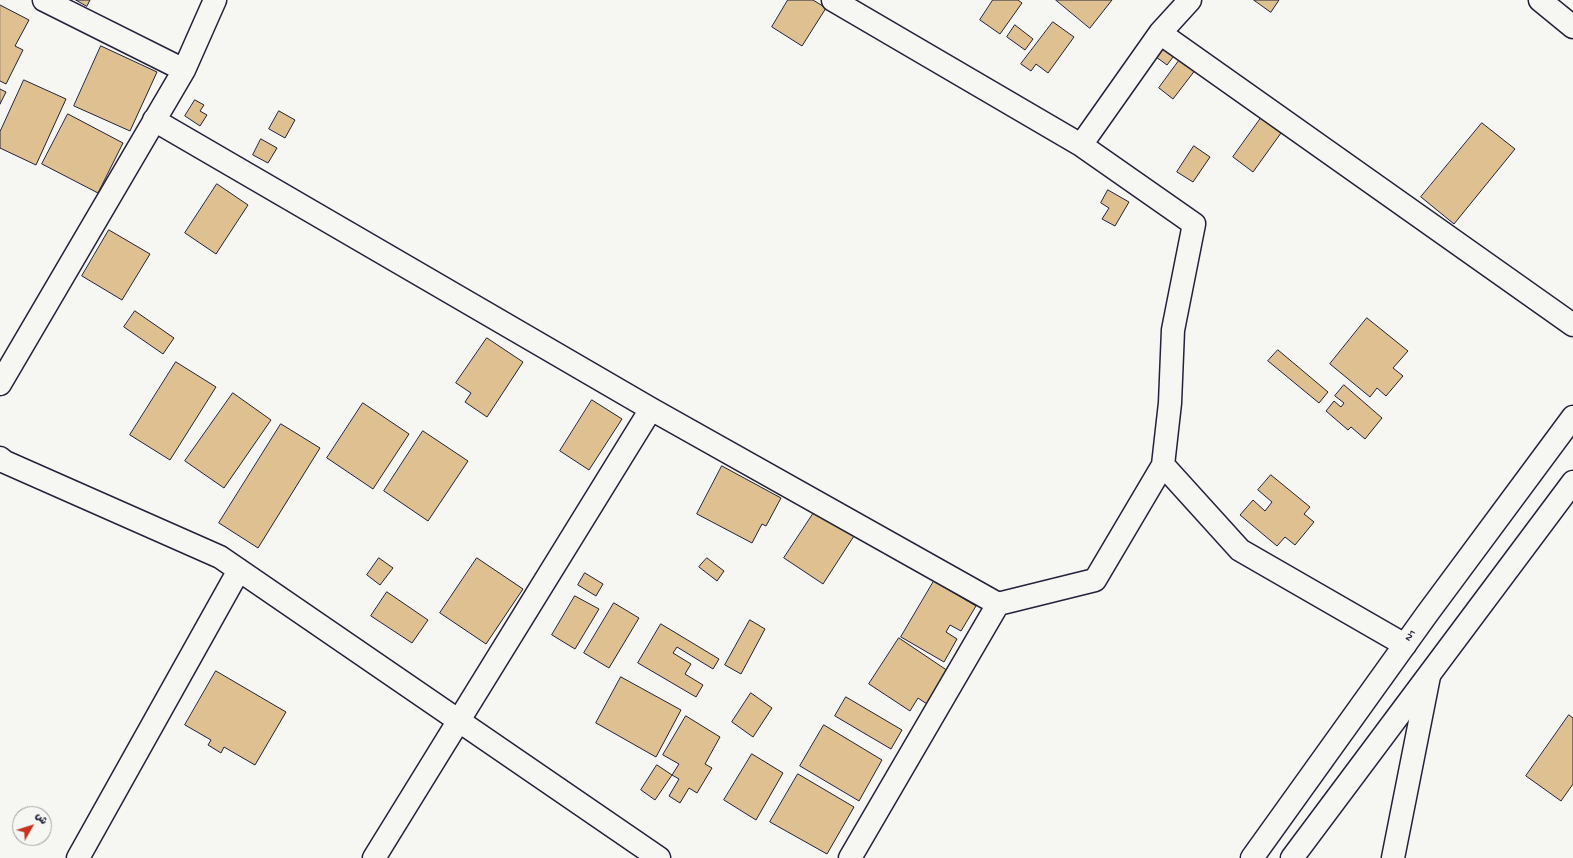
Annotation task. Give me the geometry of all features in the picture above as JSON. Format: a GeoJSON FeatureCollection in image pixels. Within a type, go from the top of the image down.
{"type":"FeatureCollection","features":[{"type":"Feature","properties":{"kind":"main road"},"geometry":{"type":"LineString","coordinates":[[44,0],[184,70]]}},
{"type":"Feature","properties":{"kind":"main road"},"geometry":{"type":"LineString","coordinates":[[0,384],[184,70],[215,0]]}},
{"type":"Feature","properties":{"kind":"main road"},"geometry":{"type":"LineString","coordinates":[[154,120],[651,409],[998,604],[1095,580],[1163,465],[1170,403],[1173,330],[1194,224],[1081,145],[833,0]]}},
{"type":"Feature","properties":{"kind":"main road"},"geometry":{"type":"LineString","coordinates":[[1081,145],[1160,33],[1190,0]]}},
{"type":"Feature","properties":{"kind":"main road"},"geometry":{"type":"LineString","coordinates":[[1540,0],[1573,27]]}},
{"type":"Feature","properties":{"kind":"main road"},"geometry":{"type":"LineString","coordinates":[[1160,33],[1573,326]]}},
{"type":"Feature","properties":{"kind":"main road"},"geometry":{"type":"LineString","coordinates":[[374,858],[651,409]]}},
{"type":"Feature","properties":{"kind":"main road","name":"N1"},"geometry":{"type":"LineString","coordinates":[[1252,858],[1405,645],[1573,417]]}},
{"type":"Feature","properties":{"kind":"main road"},"geometry":{"type":"LineString","coordinates":[[2,464],[220,557],[658,858]]}},
{"type":"Feature","properties":{"kind":"main road"},"geometry":{"type":"LineString","coordinates":[[1163,465],[1240,550],[1405,645]]}},
{"type":"Feature","properties":{"kind":"main road"},"geometry":{"type":"LineString","coordinates":[[1292,858],[1573,482]]}},
{"type":"Feature","properties":{"kind":"main road"},"geometry":{"type":"LineString","coordinates":[[78,858],[240,570]]}},
{"type":"Feature","properties":{"kind":"main road"},"geometry":{"type":"LineString","coordinates":[[850,858],[998,604]]}},
{"type":"Feature","properties":{"kind":"main road"},"geometry":{"type":"LineString","coordinates":[[1393,858],[1429,676]]}},
{"type":"Feature","properties":{"kind":"building"},"geometry":{"type":"Polygon","coordinates":[[[76,0],[90,0],[87,6],[76,0]]]}},
{"type":"Feature","properties":{"kind":"building"},"geometry":{"type":"Polygon","coordinates":[[[788,0],[813,0],[826,8],[802,46],[772,27],[788,0]]]}},
{"type":"Feature","properties":{"kind":"building"},"geometry":{"type":"Polygon","coordinates":[[[993,0],[1018,0],[1022,3],[1000,34],[980,20],[993,0]]]}},
{"type":"Feature","properties":{"kind":"building"},"geometry":{"type":"Polygon","coordinates":[[[1056,0],[1112,0],[1090,28],[1056,0]]]}},
{"type":"Feature","properties":{"kind":"building"},"geometry":{"type":"Polygon","coordinates":[[[1254,0],[1279,0],[1271,12],[1254,0]]]}},
{"type":"Feature","properties":{"kind":"building"},"geometry":{"type":"Polygon","coordinates":[[[0,5],[29,20],[15,46],[23,50],[6,84],[0,81],[0,5]]]}},
{"type":"Feature","properties":{"kind":"building"},"geometry":{"type":"Polygon","coordinates":[[[1053,22],[1074,37],[1048,73],[1036,64],[1031,71],[1021,64],[1053,22]]]}},
{"type":"Feature","properties":{"kind":"building"},"geometry":{"type":"Polygon","coordinates":[[[1015,25],[1033,39],[1025,50],[1007,37],[1015,25]]]}},
{"type":"Feature","properties":{"kind":"building"},"geometry":{"type":"Polygon","coordinates":[[[1161,42],[1176,53],[1167,65],[1152,54],[1161,42]]]}},
{"type":"Feature","properties":{"kind":"building"},"geometry":{"type":"Polygon","coordinates":[[[101,46],[157,72],[130,131],[74,106],[101,46]]]}},
{"type":"Feature","properties":{"kind":"building"},"geometry":{"type":"Polygon","coordinates":[[[1181,58],[1196,69],[1173,99],[1159,88],[1181,58]]]}},
{"type":"Feature","properties":{"kind":"building"},"geometry":{"type":"Polygon","coordinates":[[[24,80],[66,99],[36,165],[0,148],[0,132],[24,80]]]}},
{"type":"Feature","properties":{"kind":"building"},"geometry":{"type":"Polygon","coordinates":[[[0,89],[6,92],[0,104],[0,89]]]}},
{"type":"Feature","properties":{"kind":"building"},"geometry":{"type":"Polygon","coordinates":[[[195,100],[204,105],[200,111],[207,115],[200,126],[185,116],[195,100]]]}},
{"type":"Feature","properties":{"kind":"building"},"geometry":{"type":"Polygon","coordinates":[[[279,111],[295,120],[285,138],[269,129],[279,111]]]}},
{"type":"Feature","properties":{"kind":"building"},"geometry":{"type":"Polygon","coordinates":[[[68,114],[123,143],[98,193],[42,164],[68,114]]]}},
{"type":"Feature","properties":{"kind":"building"},"geometry":{"type":"Polygon","coordinates":[[[1261,118],[1281,133],[1253,172],[1233,157],[1261,118]]]}},
{"type":"Feature","properties":{"kind":"building"},"geometry":{"type":"Polygon","coordinates":[[[1482,123],[1515,149],[1454,224],[1421,197],[1482,123]]]}},
{"type":"Feature","properties":{"kind":"building"},"geometry":{"type":"Polygon","coordinates":[[[261,139],[277,148],[268,163],[253,155],[261,139]]]}},
{"type":"Feature","properties":{"kind":"building"},"geometry":{"type":"Polygon","coordinates":[[[1194,146],[1210,157],[1193,182],[1177,172],[1194,146]]]}},
{"type":"Feature","properties":{"kind":"building"},"geometry":{"type":"Polygon","coordinates":[[[217,184],[248,205],[216,254],[185,233],[217,184]]]}},
{"type":"Feature","properties":{"kind":"building"},"geometry":{"type":"Polygon","coordinates":[[[1108,190],[1129,202],[1115,226],[1102,219],[1109,208],[1101,203],[1108,190]]]}},
{"type":"Feature","properties":{"kind":"building"},"geometry":{"type":"Polygon","coordinates":[[[109,230],[150,254],[122,300],[82,276],[109,230]]]}},
{"type":"Feature","properties":{"kind":"building"},"geometry":{"type":"Polygon","coordinates":[[[135,311],[174,338],[163,354],[124,327],[135,311]]]}},
{"type":"Feature","properties":{"kind":"building"},"geometry":{"type":"Polygon","coordinates":[[[1367,318],[1408,351],[1393,368],[1403,376],[1386,396],[1377,388],[1370,397],[1330,364],[1367,318]]]}},
{"type":"Feature","properties":{"kind":"building"},"geometry":{"type":"Polygon","coordinates":[[[487,338],[523,362],[487,417],[465,402],[471,393],[456,383],[487,338]]]}},
{"type":"Feature","properties":{"kind":"building"},"geometry":{"type":"Polygon","coordinates":[[[1278,350],[1328,392],[1319,403],[1268,361],[1278,350]]]}},
{"type":"Feature","properties":{"kind":"building"},"geometry":{"type":"Polygon","coordinates":[[[176,362],[216,387],[170,460],[130,435],[176,362]]]}},
{"type":"Feature","properties":{"kind":"building"},"geometry":{"type":"Polygon","coordinates":[[[1344,385],[1382,418],[1365,439],[1351,427],[1348,430],[1326,411],[1334,401],[1341,407],[1344,403],[1335,396],[1344,385]]]}},
{"type":"Feature","properties":{"kind":"building"},"geometry":{"type":"Polygon","coordinates":[[[233,393],[271,420],[224,488],[185,461],[233,393]]]}},
{"type":"Feature","properties":{"kind":"building"},"geometry":{"type":"Polygon","coordinates":[[[592,400],[622,419],[589,470],[560,451],[592,400]]]}},
{"type":"Feature","properties":{"kind":"building"},"geometry":{"type":"Polygon","coordinates":[[[363,403],[409,434],[373,489],[327,458],[363,403]]]}},
{"type":"Feature","properties":{"kind":"building"},"geometry":{"type":"Polygon","coordinates":[[[281,424],[320,448],[258,548],[219,523],[281,424]]]}},
{"type":"Feature","properties":{"kind":"building"},"geometry":{"type":"Polygon","coordinates":[[[423,431],[468,461],[428,521],[384,491],[423,431]]]}},
{"type":"Feature","properties":{"kind":"building"},"geometry":{"type":"Polygon","coordinates":[[[722,466],[781,498],[766,526],[762,524],[752,543],[697,514],[722,466]]]}},
{"type":"Feature","properties":{"kind":"building"},"geometry":{"type":"Polygon","coordinates":[[[1271,475],[1310,507],[1304,514],[1314,522],[1295,545],[1285,537],[1277,546],[1240,515],[1253,500],[1265,511],[1272,502],[1258,490],[1271,475]]]}},
{"type":"Feature","properties":{"kind":"building"},"geometry":{"type":"Polygon","coordinates":[[[815,511],[854,536],[823,584],[784,558],[815,511]]]}},
{"type":"Feature","properties":{"kind":"building"},"geometry":{"type":"Polygon","coordinates":[[[379,558],[393,568],[380,585],[367,575],[379,558]]]}},
{"type":"Feature","properties":{"kind":"building"},"geometry":{"type":"Polygon","coordinates":[[[477,558],[523,589],[486,644],[440,613],[477,558]]]}},
{"type":"Feature","properties":{"kind":"building"},"geometry":{"type":"Polygon","coordinates":[[[707,558],[724,571],[717,581],[699,567],[707,558]]]}},
{"type":"Feature","properties":{"kind":"building"},"geometry":{"type":"Polygon","coordinates":[[[585,573],[603,584],[596,596],[578,585],[585,573]]]}},
{"type":"Feature","properties":{"kind":"building"},"geometry":{"type":"Polygon","coordinates":[[[934,581],[976,606],[961,631],[950,625],[946,632],[957,639],[944,662],[901,637],[934,581]]]}},
{"type":"Feature","properties":{"kind":"building"},"geometry":{"type":"Polygon","coordinates":[[[387,592],[428,620],[412,643],[371,616],[387,592]]]}},
{"type":"Feature","properties":{"kind":"building"},"geometry":{"type":"Polygon","coordinates":[[[575,596],[599,609],[575,649],[552,635],[575,596]]]}},
{"type":"Feature","properties":{"kind":"building"},"geometry":{"type":"Polygon","coordinates":[[[614,603],[639,618],[609,668],[584,653],[614,603]]]}},
{"type":"Feature","properties":{"kind":"building"},"geometry":{"type":"Polygon","coordinates":[[[750,620],[765,629],[741,674],[725,665],[750,620]]]}},
{"type":"Feature","properties":{"kind":"building"},"geometry":{"type":"Polygon","coordinates":[[[661,624],[719,659],[713,669],[677,647],[673,653],[691,664],[685,674],[703,685],[696,697],[638,663],[661,624]]]}},
{"type":"Feature","properties":{"kind":"building"},"geometry":{"type":"Polygon","coordinates":[[[899,638],[948,671],[927,704],[918,698],[910,711],[869,684],[899,638]]]}},
{"type":"Feature","properties":{"kind":"building"},"geometry":{"type":"Polygon","coordinates":[[[216,671],[286,712],[255,765],[224,747],[221,753],[208,745],[211,740],[185,725],[216,671]]]}},
{"type":"Feature","properties":{"kind":"building"},"geometry":{"type":"Polygon","coordinates":[[[621,677],[681,710],[656,757],[596,723],[621,677]]]}},
{"type":"Feature","properties":{"kind":"building"},"geometry":{"type":"Polygon","coordinates":[[[751,693],[772,708],[753,737],[732,722],[751,693]]]}},
{"type":"Feature","properties":{"kind":"building"},"geometry":{"type":"Polygon","coordinates":[[[846,697],[902,730],[891,749],[835,716],[846,697]]]}},
{"type":"Feature","properties":{"kind":"building"},"geometry":{"type":"Polygon","coordinates":[[[1569,715],[1573,718],[1573,784],[1561,801],[1526,776],[1569,715]]]}},
{"type":"Feature","properties":{"kind":"building"},"geometry":{"type":"Polygon","coordinates":[[[686,716],[720,737],[705,764],[712,768],[697,793],[689,788],[680,803],[669,796],[679,779],[672,775],[679,764],[663,755],[686,716]]]}},
{"type":"Feature","properties":{"kind":"building"},"geometry":{"type":"Polygon","coordinates":[[[824,725],[882,760],[859,801],[800,766],[824,725]]]}},
{"type":"Feature","properties":{"kind":"building"},"geometry":{"type":"Polygon","coordinates":[[[752,754],[783,773],[756,820],[724,800],[752,754]]]}},
{"type":"Feature","properties":{"kind":"building"},"geometry":{"type":"Polygon","coordinates":[[[657,765],[672,775],[655,800],[641,790],[657,765]]]}},
{"type":"Feature","properties":{"kind":"building"},"geometry":{"type":"Polygon","coordinates":[[[798,774],[854,807],[827,854],[770,822],[798,774]]]}}]}
